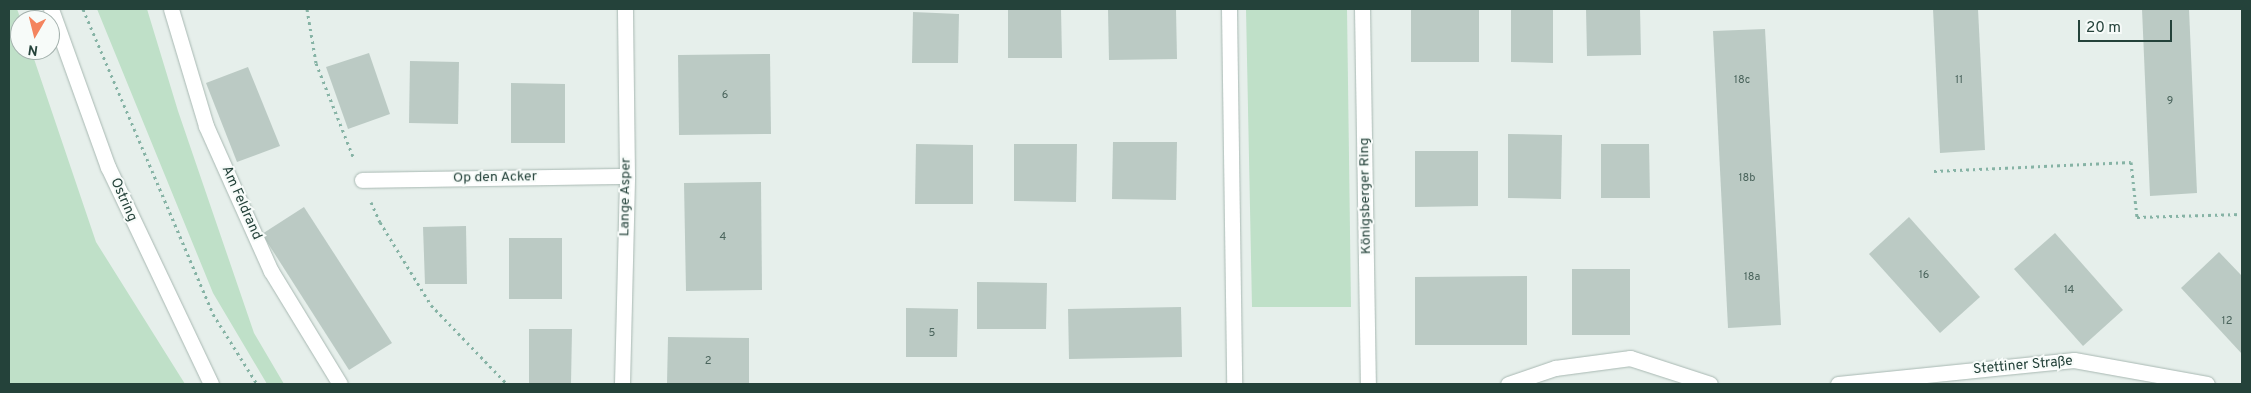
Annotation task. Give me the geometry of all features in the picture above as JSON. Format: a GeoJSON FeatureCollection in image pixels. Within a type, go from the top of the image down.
{"type":"FeatureCollection","features":[{"type":"Feature","properties":{"kind":"street","name":"Ostring"},"geometry":{"type":"LineString","coordinates":[[51,9],[108,167],[211,384]]}},
{"type":"Feature","properties":{"kind":"street","name":"Am Feldrand"},"geometry":{"type":"LineString","coordinates":[[171,9],[210,135],[271,271],[340,384]]}},
{"type":"Feature","properties":{"kind":"street","name":"Lange Asper"},"geometry":{"type":"LineString","coordinates":[[622,384],[627,176],[625,9]]}},
{"type":"Feature","properties":{"kind":"street"},"geometry":{"type":"LineString","coordinates":[[1229,9],[1234,384]]}},
{"type":"Feature","properties":{"kind":"street","name":"Königsberger Ring"},"geometry":{"type":"LineString","coordinates":[[1362,9],[1368,384]]}},
{"type":"Feature","properties":{"kind":"street","name":"Op den Acker"},"geometry":{"type":"LineString","coordinates":[[362,180],[627,176]]}},
{"type":"Feature","properties":{"kind":"street"},"geometry":{"type":"LineString","coordinates":[[1508,384],[1556,368],[1630,358],[1710,384]]}},
{"type":"Feature","properties":{"kind":"street","name":"Stettiner Straße"},"geometry":{"type":"LineString","coordinates":[[1838,384],[2074,360],[2207,384]]}},
{"type":"Feature","properties":{"kind":"path"},"geometry":{"type":"LineString","coordinates":[[83,9],[213,314],[257,384]]}},
{"type":"Feature","properties":{"kind":"path"},"geometry":{"type":"LineString","coordinates":[[307,9],[316,63],[380,222],[431,305],[508,384]]}},
{"type":"Feature","properties":{"kind":"path"},"geometry":{"type":"LineString","coordinates":[[1934,171],[2131,162],[2136,217],[2242,214]]}},
{"type":"Feature","properties":{"kind":"green space"},"geometry":{"type":"Polygon","coordinates":[[[9,9],[17,9],[10,10],[10,60],[34,60],[96,242],[185,384],[9,384],[9,9]]]}},
{"type":"Feature","properties":{"kind":"green space"},"geometry":{"type":"Polygon","coordinates":[[[97,9],[147,9],[178,111],[254,333],[284,384],[267,384],[213,293],[97,9]]]}},
{"type":"Feature","properties":{"kind":"green space"},"geometry":{"type":"Polygon","coordinates":[[[1246,9],[1347,9],[1351,307],[1252,307],[1246,9]]]}},
{"type":"Feature","properties":{"kind":"building"},"geometry":{"type":"Polygon","coordinates":[[[1008,9],[1061,9],[1062,58],[1008,58],[1008,9]]]}},
{"type":"Feature","properties":{"kind":"building"},"geometry":{"type":"Polygon","coordinates":[[[1108,9],[1176,9],[1177,59],[1109,60],[1108,9]]]}},
{"type":"Feature","properties":{"kind":"building"},"geometry":{"type":"Polygon","coordinates":[[[1411,9],[1479,9],[1479,62],[1411,62],[1411,9]]]}},
{"type":"Feature","properties":{"kind":"building"},"geometry":{"type":"Polygon","coordinates":[[[1511,9],[1553,9],[1553,63],[1511,62],[1511,9]]]}},
{"type":"Feature","properties":{"kind":"building"},"geometry":{"type":"Polygon","coordinates":[[[1586,9],[1640,9],[1641,55],[1587,56],[1586,9]]]}},
{"type":"Feature","properties":{"kind":"building"},"geometry":{"type":"Polygon","coordinates":[[[1933,9],[1978,9],[1985,150],[1940,153],[1933,9]]]}},
{"type":"Feature","properties":{"kind":"building"},"geometry":{"type":"Polygon","coordinates":[[[2142,9],[2189,9],[2197,193],[2150,196],[2142,9]]]}},
{"type":"Feature","properties":{"kind":"building"},"geometry":{"type":"Polygon","coordinates":[[[913,12],[959,14],[958,63],[912,63],[913,12]]]}},
{"type":"Feature","properties":{"kind":"building"},"geometry":{"type":"Polygon","coordinates":[[[1765,29],[1781,325],[1728,328],[1713,31],[1765,29]]]}},
{"type":"Feature","properties":{"kind":"building"},"geometry":{"type":"Polygon","coordinates":[[[369,53],[390,114],[348,129],[326,67],[369,53]]]}},
{"type":"Feature","properties":{"kind":"building"},"geometry":{"type":"Polygon","coordinates":[[[770,54],[771,134],[679,135],[678,55],[770,54]]]}},
{"type":"Feature","properties":{"kind":"building"},"geometry":{"type":"Polygon","coordinates":[[[410,61],[459,62],[458,124],[409,123],[410,61]]]}},
{"type":"Feature","properties":{"kind":"building"},"geometry":{"type":"Polygon","coordinates":[[[248,67],[280,146],[237,162],[206,83],[248,67]]]}},
{"type":"Feature","properties":{"kind":"building"},"geometry":{"type":"Polygon","coordinates":[[[511,83],[565,84],[565,143],[511,143],[511,83]]]}},
{"type":"Feature","properties":{"kind":"building"},"geometry":{"type":"Polygon","coordinates":[[[1508,134],[1562,135],[1561,199],[1508,198],[1508,134]]]}},
{"type":"Feature","properties":{"kind":"building"},"geometry":{"type":"Polygon","coordinates":[[[1113,142],[1177,142],[1176,200],[1112,199],[1113,142]]]}},
{"type":"Feature","properties":{"kind":"building"},"geometry":{"type":"Polygon","coordinates":[[[916,144],[973,145],[973,204],[915,204],[916,144]]]}},
{"type":"Feature","properties":{"kind":"building"},"geometry":{"type":"Polygon","coordinates":[[[1014,144],[1077,144],[1076,202],[1014,201],[1014,144]]]}},
{"type":"Feature","properties":{"kind":"building"},"geometry":{"type":"Polygon","coordinates":[[[1601,144],[1649,144],[1650,198],[1601,198],[1601,144]]]}},
{"type":"Feature","properties":{"kind":"building"},"geometry":{"type":"Polygon","coordinates":[[[1415,151],[1478,151],[1478,206],[1415,207],[1415,151]]]}},
{"type":"Feature","properties":{"kind":"building"},"geometry":{"type":"Polygon","coordinates":[[[761,182],[762,290],[686,291],[684,183],[761,182]]]}},
{"type":"Feature","properties":{"kind":"building"},"geometry":{"type":"Polygon","coordinates":[[[304,207],[392,343],[349,370],[262,234],[304,207]]]}},
{"type":"Feature","properties":{"kind":"building"},"geometry":{"type":"Polygon","coordinates":[[[1909,217],[1980,297],[1940,333],[1869,254],[1909,217]]]}},
{"type":"Feature","properties":{"kind":"building"},"geometry":{"type":"Polygon","coordinates":[[[466,226],[467,284],[425,284],[423,227],[466,226]]]}},
{"type":"Feature","properties":{"kind":"building"},"geometry":{"type":"Polygon","coordinates":[[[2055,233],[2123,310],[2083,346],[2014,269],[2055,233]]]}},
{"type":"Feature","properties":{"kind":"building"},"geometry":{"type":"Polygon","coordinates":[[[509,238],[562,238],[562,299],[509,299],[509,238]]]}},
{"type":"Feature","properties":{"kind":"building"},"geometry":{"type":"Polygon","coordinates":[[[2219,252],[2242,276],[2242,354],[2181,288],[2219,252]]]}},
{"type":"Feature","properties":{"kind":"building"},"geometry":{"type":"Polygon","coordinates":[[[1572,269],[1630,269],[1630,335],[1572,335],[1572,269]]]}},
{"type":"Feature","properties":{"kind":"building"},"geometry":{"type":"Polygon","coordinates":[[[1527,276],[1527,345],[1415,345],[1415,277],[1527,276]]]}},
{"type":"Feature","properties":{"kind":"building"},"geometry":{"type":"Polygon","coordinates":[[[977,282],[1047,283],[1046,329],[977,329],[977,282]]]}},
{"type":"Feature","properties":{"kind":"building"},"geometry":{"type":"Polygon","coordinates":[[[1181,307],[1182,357],[1069,359],[1068,309],[1181,307]]]}},
{"type":"Feature","properties":{"kind":"building"},"geometry":{"type":"Polygon","coordinates":[[[906,308],[958,309],[957,357],[906,357],[906,308]]]}},
{"type":"Feature","properties":{"kind":"building"},"geometry":{"type":"Polygon","coordinates":[[[529,329],[572,329],[571,384],[529,384],[529,329]]]}},
{"type":"Feature","properties":{"kind":"building"},"geometry":{"type":"Polygon","coordinates":[[[668,337],[749,338],[749,384],[667,384],[668,337]]]}}]}
